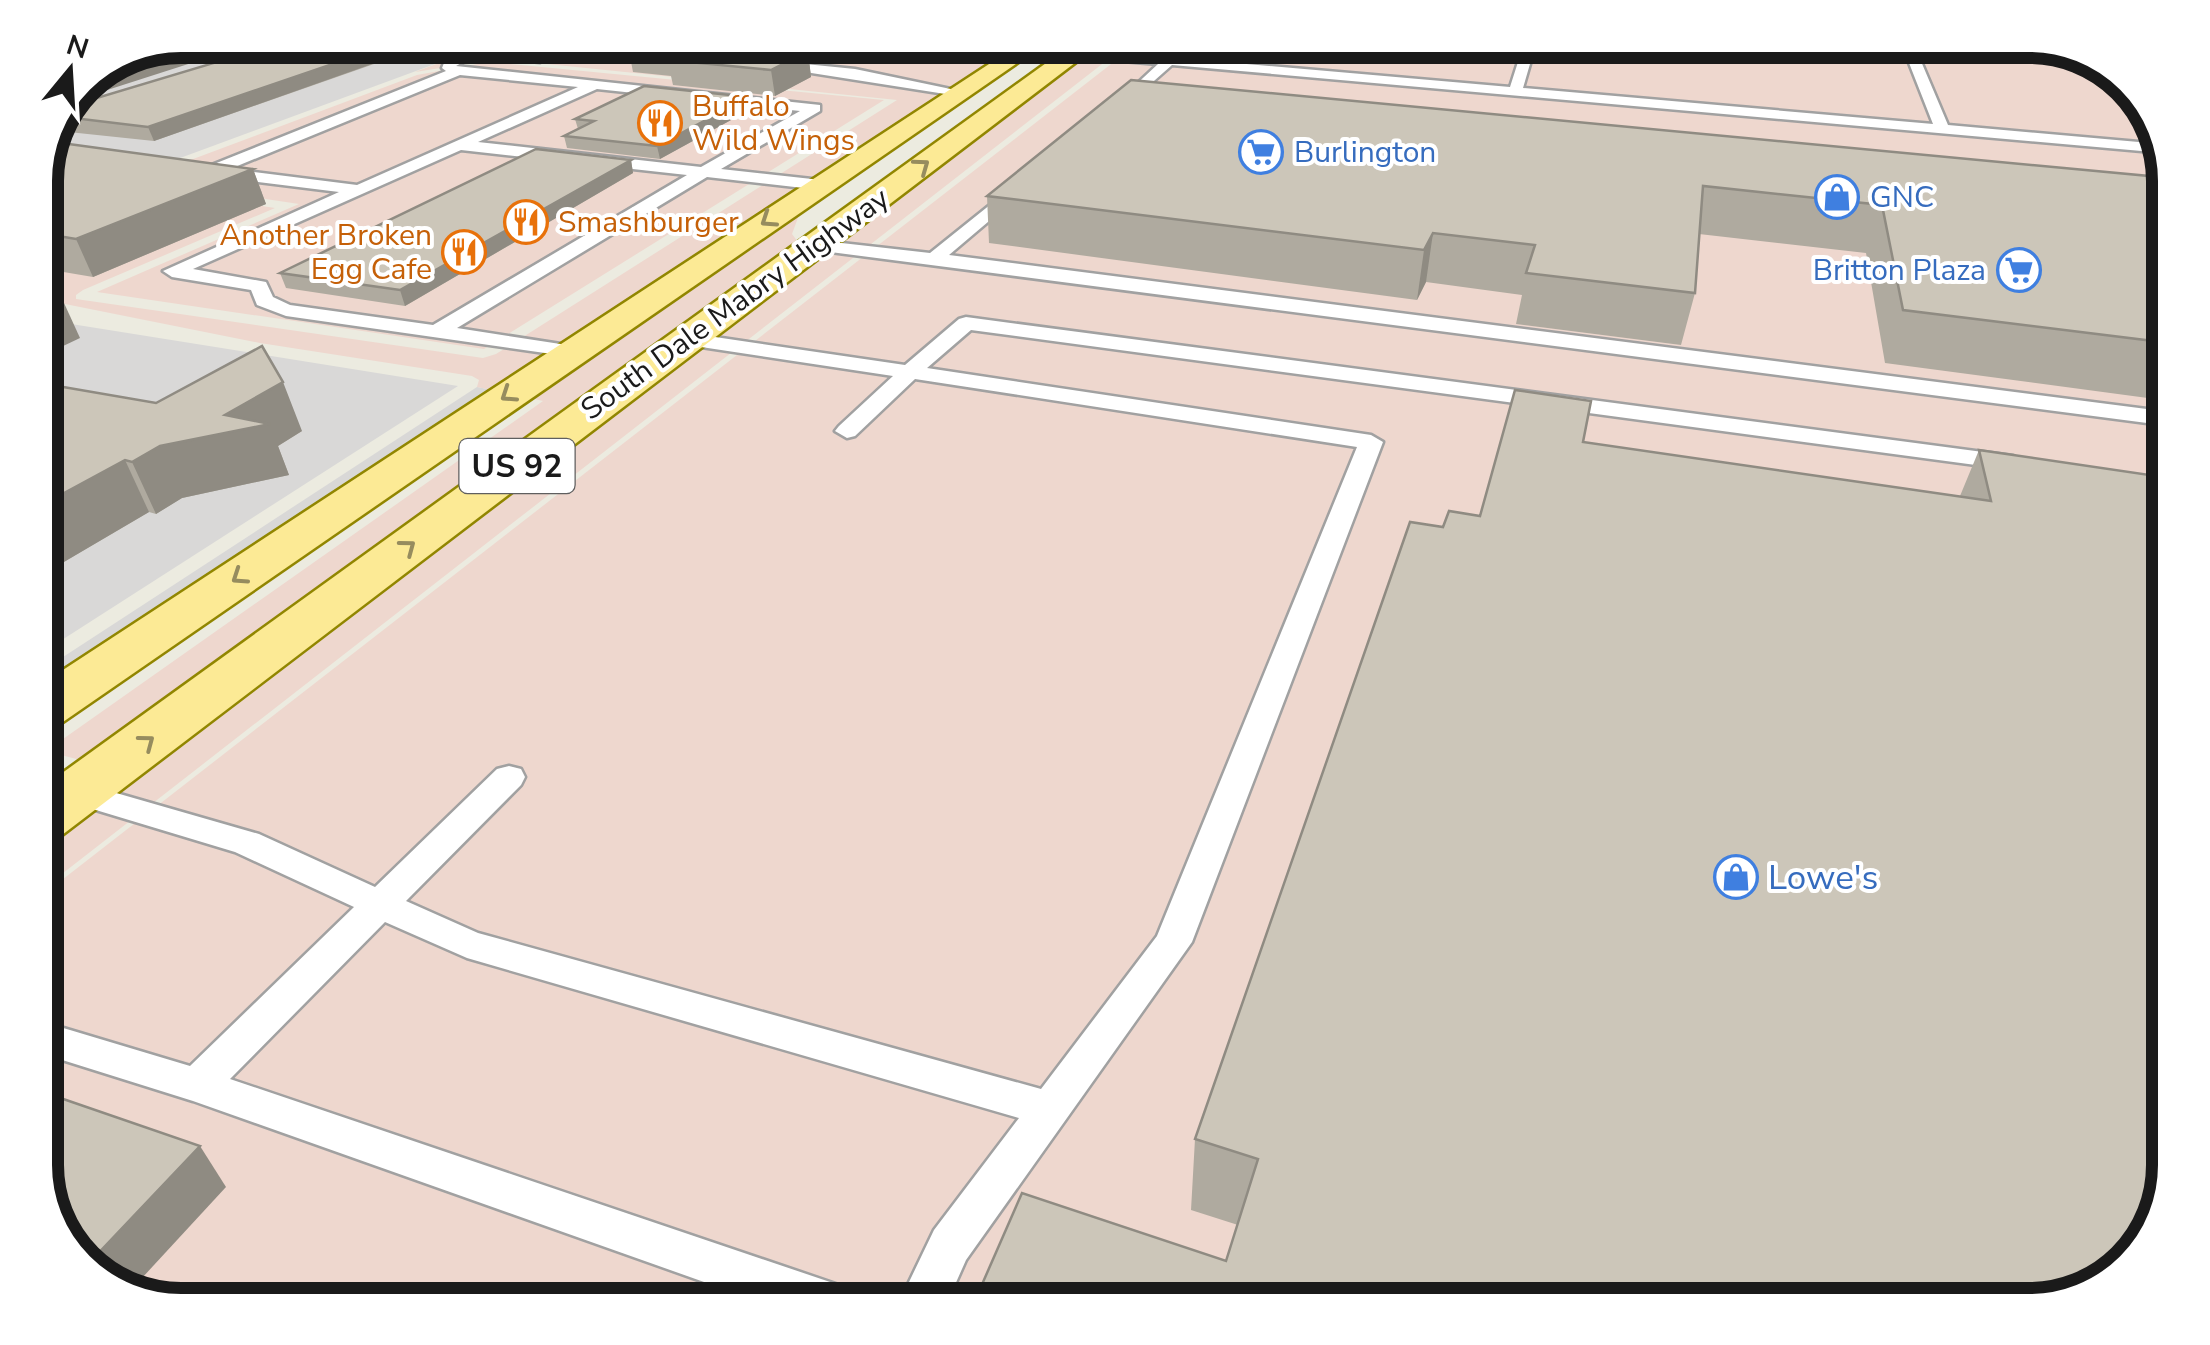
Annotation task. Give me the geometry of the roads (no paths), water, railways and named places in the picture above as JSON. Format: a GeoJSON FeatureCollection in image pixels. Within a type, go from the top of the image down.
{"type":"FeatureCollection","features":[{"type":"Feature","properties":{"kind":"main road","name":"South Dale Mabry Highway"},"geometry":{"type":"LineString","coordinates":[[58,699],[1009,58]]}},
{"type":"Feature","properties":{"kind":"main road","name":"South Dale Mabry Highway"},"geometry":{"type":"LineString","coordinates":[[58,795],[1069,58]]}},
{"type":"Feature","properties":{"kind":"main road"},"geometry":{"type":"LineString","coordinates":[[818,243],[812,233],[817,215],[873,174],[901,131]]}},
{"type":"Feature","properties":{"kind":"lane"},"geometry":{"type":"LineString","coordinates":[[436,332],[815,108],[459,72],[449,68],[450,61],[457,58]]}},
{"type":"Feature","properties":{"kind":"lane"},"geometry":{"type":"LineString","coordinates":[[758,58],[748,62],[855,73],[958,92]]}},
{"type":"Feature","properties":{"kind":"lane"},"geometry":{"type":"LineString","coordinates":[[1141,58],[2148,148]]}},
{"type":"Feature","properties":{"kind":"lane"},"geometry":{"type":"LineString","coordinates":[[1350,77],[1364,58]]}},
{"type":"Feature","properties":{"kind":"lane"},"geometry":{"type":"LineString","coordinates":[[1515,92],[1526,58]]}},
{"type":"Feature","properties":{"kind":"lane"},"geometry":{"type":"LineString","coordinates":[[1913,58],[1942,129]]}},
{"type":"Feature","properties":{"kind":"lane"},"geometry":{"type":"LineString","coordinates":[[1118,113],[1169,61]]}},
{"type":"Feature","properties":{"kind":"lane"},"geometry":{"type":"LineString","coordinates":[[359,190],[210,170],[459,72]]}},
{"type":"Feature","properties":{"kind":"lane"},"geometry":{"type":"LineString","coordinates":[[573,352],[286,310],[264,301],[259,286],[172,271],[595,85]]}},
{"type":"Feature","properties":{"kind":"lane"},"geometry":{"type":"LineString","coordinates":[[459,145],[821,184]]}},
{"type":"Feature","properties":{"kind":"lane"},"geometry":{"type":"LineString","coordinates":[[934,259],[1034,174]]}},
{"type":"Feature","properties":{"kind":"lane"},"geometry":{"type":"LineString","coordinates":[[818,243],[2152,417]]}},
{"type":"Feature","properties":{"kind":"lane"},"geometry":{"type":"LineString","coordinates":[[846,431],[966,322],[2032,466]]}},
{"type":"Feature","properties":{"kind":"lane"},"geometry":{"type":"LineString","coordinates":[[688,339],[1371,442],[1173,942],[950,1245],[930,1288]]}},
{"type":"Feature","properties":{"kind":"lane"},"geometry":{"type":"LineString","coordinates":[[197,1085],[509,777]]}},
{"type":"Feature","properties":{"kind":"lane"},"geometry":{"type":"LineString","coordinates":[[58,800],[247,843],[467,944],[1050,1109]]}},
{"type":"Feature","properties":{"kind":"lane"},"geometry":{"type":"LineString","coordinates":[[58,1043],[197,1085],[785,1288]]}},
{"type":"Feature","properties":{"kind":"place","name":"Buffalo Wild Wings"},"geometry":{"type":"Point","coordinates":[660,123]}},
{"type":"Feature","properties":{"kind":"place","name":"Burlington"},"geometry":{"type":"Point","coordinates":[1261,152]}},
{"type":"Feature","properties":{"kind":"place","name":"GNC"},"geometry":{"type":"Point","coordinates":[1837,197]}},
{"type":"Feature","properties":{"kind":"place","name":"Smashburger"},"geometry":{"type":"Point","coordinates":[526,222]}},
{"type":"Feature","properties":{"kind":"place","name":"Another Broken Egg Cafe"},"geometry":{"type":"Point","coordinates":[464,252]}},
{"type":"Feature","properties":{"kind":"place","name":"Britton Plaza"},"geometry":{"type":"Point","coordinates":[2019,270]}},
{"type":"Feature","properties":{"kind":"place","name":"Lowe's"},"geometry":{"type":"Point","coordinates":[1736,877]}}]}
